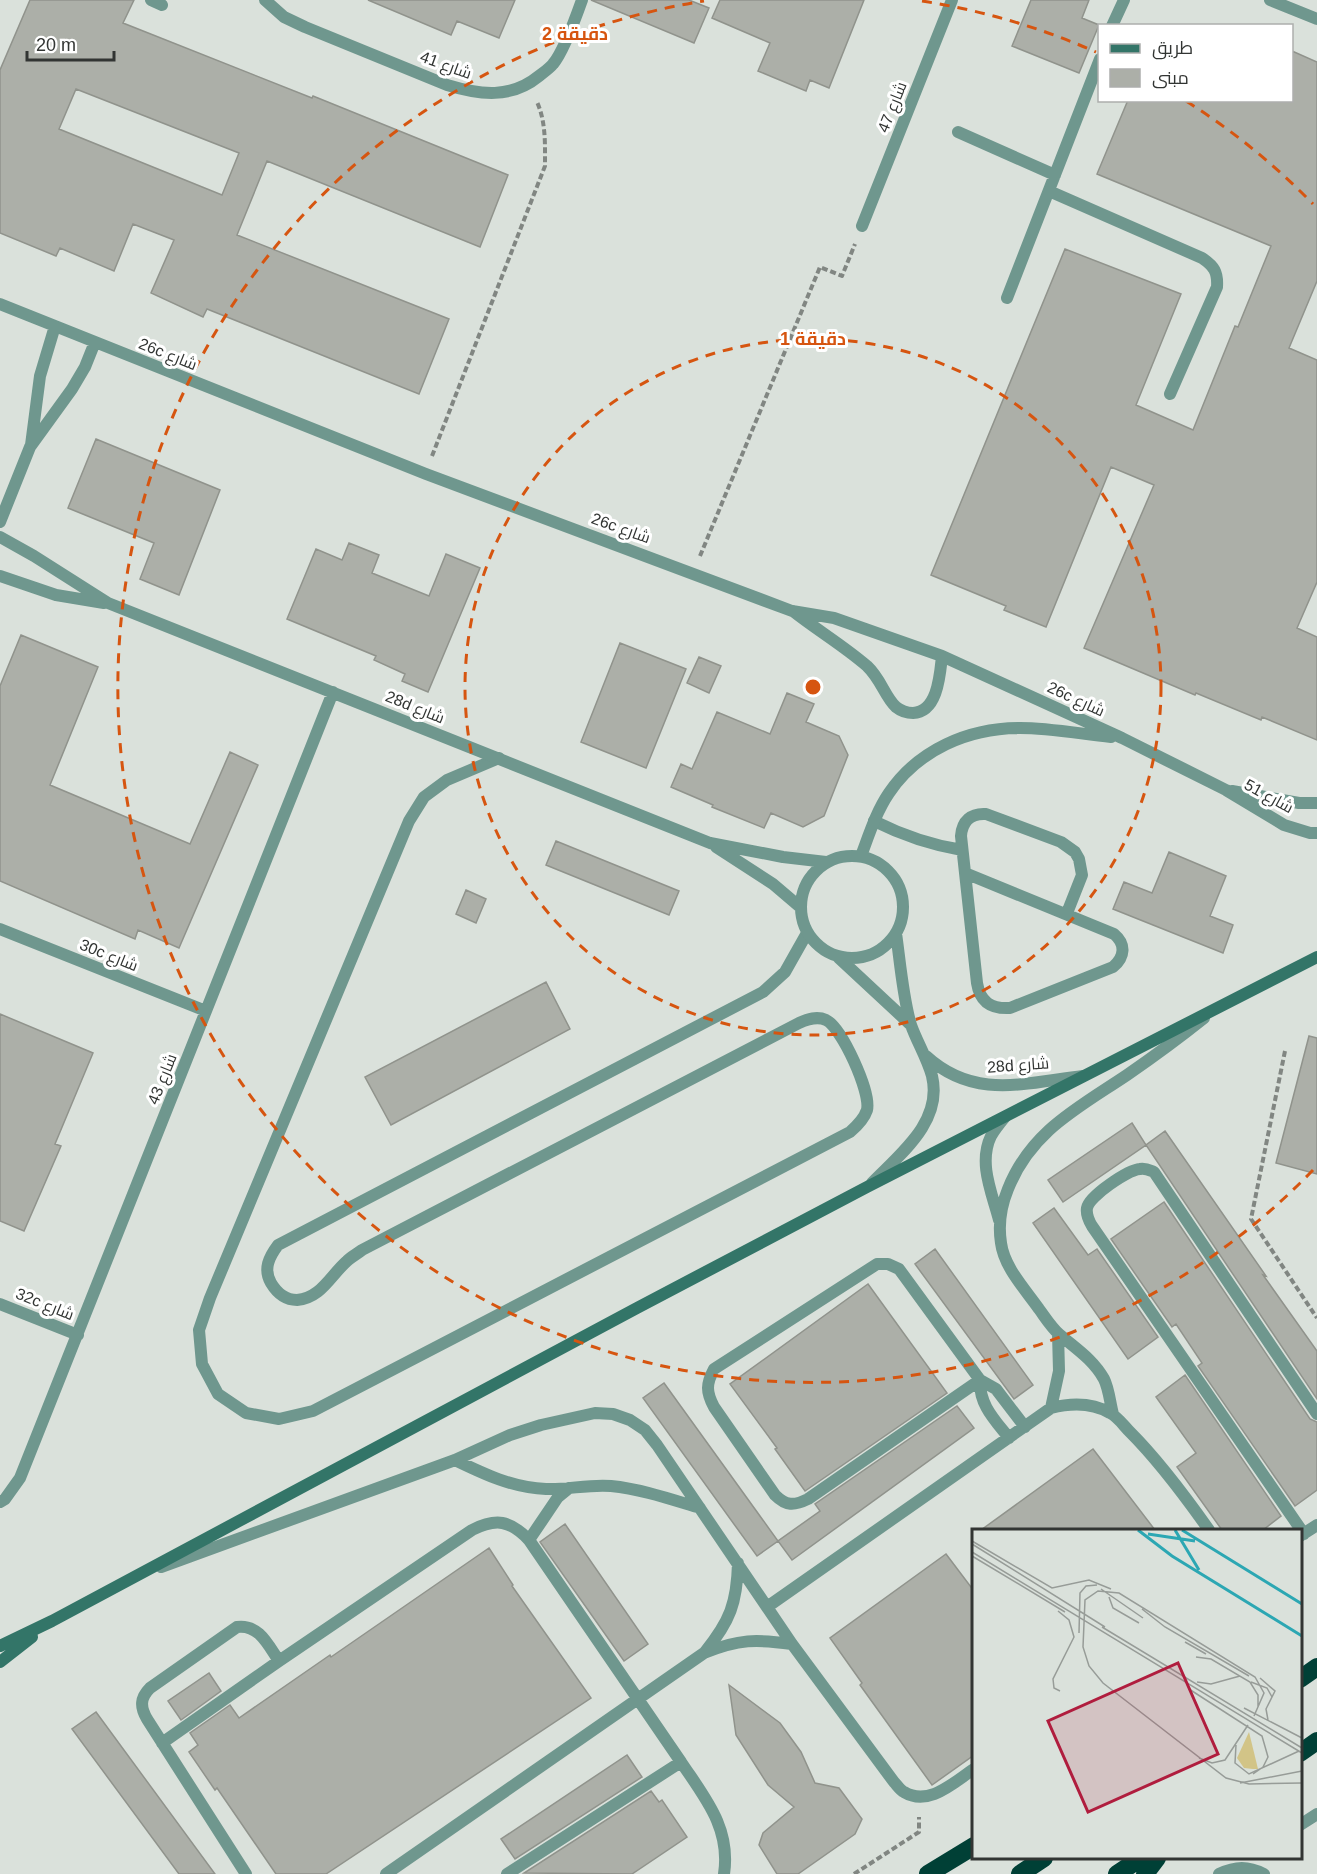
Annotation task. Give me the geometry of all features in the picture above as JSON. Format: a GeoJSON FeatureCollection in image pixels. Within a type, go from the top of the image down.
{"type":"FeatureCollection","features":[{"type":"Feature","properties":{"kind":"highway"},"geometry":{"type":"LineString","coordinates":[[1302,1664],[1317,1657]]}},
{"type":"Feature","properties":{"kind":"highway"},"geometry":{"type":"LineString","coordinates":[[1302,1678],[1317,1667]]}},
{"type":"Feature","properties":{"kind":"highway"},"geometry":{"type":"LineString","coordinates":[[1302,1752],[1317,1741]]}},
{"type":"Feature","properties":{"kind":"highway"},"geometry":{"type":"LineString","coordinates":[[928,1874],[972,1847]]}},
{"type":"Feature","properties":{"kind":"highway"},"geometry":{"type":"LineString","coordinates":[[1020,1874],[1041,1859]]}},
{"type":"Feature","properties":{"kind":"highway"},"geometry":{"type":"LineString","coordinates":[[1117,1874],[1138,1859]]}},
{"type":"Feature","properties":{"kind":"highway"},"geometry":{"type":"LineString","coordinates":[[1145,1874],[1156,1859]]}},
{"type":"Feature","properties":{"kind":"main road"},"geometry":{"type":"LineString","coordinates":[[0,1646],[52,1621],[867,1187],[1317,957]]}},
{"type":"Feature","properties":{"kind":"main road"},"geometry":{"type":"LineString","coordinates":[[0,1662],[52,1621]]}},
{"type":"Feature","properties":{"kind":"street","name":"شارع 41"},"geometry":{"type":"LineString","coordinates":[[264,0],[284,17],[305,27],[447,84],[468,91],[490,94],[510,92],[530,84],[554,63],[582,0]]}},
{"type":"Feature","properties":{"kind":"street","name":"شارع 47"},"geometry":{"type":"LineString","coordinates":[[862,226],[952,0]]}},
{"type":"Feature","properties":{"kind":"street"},"geometry":{"type":"LineString","coordinates":[[1113,24],[1124,0]]}},
{"type":"Feature","properties":{"kind":"street"},"geometry":{"type":"LineString","coordinates":[[1270,0],[1317,19]]}},
{"type":"Feature","properties":{"kind":"street"},"geometry":{"type":"LineString","coordinates":[[1007,298],[1098,64]]}},
{"type":"Feature","properties":{"kind":"street"},"geometry":{"type":"LineString","coordinates":[[958,132],[1055,175]]}},
{"type":"Feature","properties":{"kind":"street"},"geometry":{"type":"LineString","coordinates":[[1049,191],[1202,258],[1212,265],[1218,275],[1217,287],[1170,394]]}},
{"type":"Feature","properties":{"kind":"street","name":"26c شارع"},"geometry":{"type":"LineString","coordinates":[[0,304],[426,474],[792,611],[848,622],[942,656],[1122,738],[1226,790]]}},
{"type":"Feature","properties":{"kind":"street"},"geometry":{"type":"LineString","coordinates":[[0,522],[30,447],[40,376],[55,326]]}},
{"type":"Feature","properties":{"kind":"street"},"geometry":{"type":"LineString","coordinates":[[30,447],[86,367],[95,342]]}},
{"type":"Feature","properties":{"kind":"street"},"geometry":{"type":"LineString","coordinates":[[0,537],[53,567],[108,603]]}},
{"type":"Feature","properties":{"kind":"street"},"geometry":{"type":"LineString","coordinates":[[0,576],[56,595],[108,603]]}},
{"type":"Feature","properties":{"kind":"street","name":"28d شارع"},"geometry":{"type":"LineString","coordinates":[[108,603],[710,843],[783,857],[826,862]]}},
{"type":"Feature","properties":{"kind":"street"},"geometry":{"type":"LineString","coordinates":[[792,611],[868,667],[897,708],[907,713],[918,713],[927,707],[934,696],[939,682],[942,656]]}},
{"type":"Feature","properties":{"kind":"street","name":"شارع 43"},"geometry":{"type":"LineString","coordinates":[[0,1502],[5,1499],[20,1478],[333,692]]}},
{"type":"Feature","properties":{"kind":"street"},"geometry":{"type":"LineString","coordinates":[[861,856],[874,821],[888,794],[924,757],[946,744],[970,734],[996,729],[1021,728],[1122,738]]}},
{"type":"Feature","properties":{"kind":"street"},"geometry":{"type":"LineString","coordinates":[[499,758],[447,780],[424,797],[410,821],[210,1298],[199,1330],[202,1364],[218,1394],[246,1413],[279,1419],[313,1411],[850,1132],[860,1123],[867,1111],[868,1097],[864,1083],[836,1027],[825,1020],[812,1018],[362,1250],[347,1261],[322,1289],[308,1299],[291,1300],[276,1292],[267,1277],[268,1260],[278,1245],[763,992],[785,972],[807,933]]}},
{"type":"Feature","properties":{"kind":"street","name":"شارع 51"},"geometry":{"type":"LineString","coordinates":[[1226,790],[1299,803],[1317,803]]}},
{"type":"Feature","properties":{"kind":"street","name":"شارع 51"},"geometry":{"type":"LineString","coordinates":[[1226,790],[1284,825],[1317,833]]}},
{"type":"Feature","properties":{"kind":"street"},"geometry":{"type":"LineString","coordinates":[[965,873],[1067,913],[1118,937],[1123,949],[1122,956],[1113,967],[1010,1008],[991,1006],[978,992],[965,873],[963,850],[961,836],[964,822],[975,814],[981,814],[1068,846],[1079,859],[1082,874],[1067,913]]}},
{"type":"Feature","properties":{"kind":"street"},"geometry":{"type":"LineString","coordinates":[[874,821],[916,840],[963,850]]}},
{"type":"Feature","properties":{"kind":"street","name":"28d شارع"},"geometry":{"type":"LineString","coordinates":[[710,843],[773,884],[800,907]]}},
{"type":"Feature","properties":{"kind":"street"},"geometry":{"type":"LineString","coordinates":[[843,856],[861,856],[877,862],[890,872],[899,885],[903,901],[902,918],[896,933],[888,944],[872,955],[852,959],[839,958],[820,949],[807,933],[800,907],[801,896],[810,876],[826,862],[843,856]]}},
{"type":"Feature","properties":{"kind":"street","name":"30c شارع"},"geometry":{"type":"LineString","coordinates":[[0,929],[206,1011]]}},
{"type":"Feature","properties":{"kind":"street","name":"28d شارع"},"geometry":{"type":"LineString","coordinates":[[867,1187],[925,1126],[934,1094],[932,1077],[925,1055],[911,1024],[896,933]]}},
{"type":"Feature","properties":{"kind":"street","name":"28d شارع"},"geometry":{"type":"LineString","coordinates":[[839,958],[911,1024]]}},
{"type":"Feature","properties":{"kind":"street"},"geometry":{"type":"LineString","coordinates":[[999,1221],[1005,1197],[1018,1168],[1037,1141],[1053,1125],[1167,1048],[1209,1014]]}},
{"type":"Feature","properties":{"kind":"street","name":"28d شارع"},"geometry":{"type":"LineString","coordinates":[[925,1055],[949,1074],[978,1084],[1004,1085],[1086,1075]]}},
{"type":"Feature","properties":{"kind":"street"},"geometry":{"type":"LineString","coordinates":[[1005,1117],[992,1136],[986,1152],[986,1171],[999,1221],[1001,1244],[1008,1264],[1058,1333],[1096,1366],[1105,1381],[1113,1414]]}},
{"type":"Feature","properties":{"kind":"street"},"geometry":{"type":"LineString","coordinates":[[1298,1529],[1092,1226],[1087,1209],[1090,1200],[1138,1168],[1146,1168],[1154,1172],[1317,1414]]}},
{"type":"Feature","properties":{"kind":"street"},"geometry":{"type":"LineString","coordinates":[[980,1380],[808,1499],[799,1504],[790,1505],[782,1502],[775,1495],[707,1395],[707,1381],[714,1369],[877,1264],[888,1264],[899,1269],[980,1380],[996,1389],[1025,1427]]}},
{"type":"Feature","properties":{"kind":"street","name":"32c شارع"},"geometry":{"type":"LineString","coordinates":[[0,1304],[78,1335]]}},
{"type":"Feature","properties":{"kind":"street"},"geometry":{"type":"LineString","coordinates":[[1051,1408],[1059,1371],[1058,1333]]}},
{"type":"Feature","properties":{"kind":"street"},"geometry":{"type":"LineString","coordinates":[[980,1380],[982,1399],[986,1409],[1009,1438]]}},
{"type":"Feature","properties":{"kind":"street"},"geometry":{"type":"LineString","coordinates":[[767,1607],[1051,1408],[1067,1404],[1098,1407],[1113,1414],[1152,1454],[1208,1529]]}},
{"type":"Feature","properties":{"kind":"street"},"geometry":{"type":"LineString","coordinates":[[132,1578],[455,1460],[510,1435],[541,1425],[595,1413],[613,1414],[630,1420],[645,1430],[792,1644],[894,1782],[904,1792],[918,1796],[932,1795],[972,1770]]}},
{"type":"Feature","properties":{"kind":"street"},"geometry":{"type":"LineString","coordinates":[[455,1460],[488,1476],[519,1486],[548,1489],[607,1486],[632,1489],[700,1508]]}},
{"type":"Feature","properties":{"kind":"street"},"geometry":{"type":"LineString","coordinates":[[529,1540],[558,1497],[569,1488]]}},
{"type":"Feature","properties":{"kind":"street"},"geometry":{"type":"LineString","coordinates":[[162,1743],[472,1530],[486,1523],[502,1522],[518,1528],[529,1540],[712,1809],[721,1828],[726,1860],[724,1874]]}},
{"type":"Feature","properties":{"kind":"street"},"geometry":{"type":"LineString","coordinates":[[1302,1535],[1317,1525]]}},
{"type":"Feature","properties":{"kind":"street"},"geometry":{"type":"LineString","coordinates":[[704,1653],[720,1634],[731,1612],[737,1588],[738,1563]]}},
{"type":"Feature","properties":{"kind":"street"},"geometry":{"type":"LineString","coordinates":[[246,1874],[162,1743],[143,1712],[141,1703],[150,1688],[237,1627],[254,1628],[279,1661]]}},
{"type":"Feature","properties":{"kind":"street"},"geometry":{"type":"LineString","coordinates":[[386,1874],[704,1653],[726,1644],[748,1641],[792,1644]]}},
{"type":"Feature","properties":{"kind":"street"},"geometry":{"type":"LineString","coordinates":[[507,1874],[681,1762]]}},
{"type":"Feature","properties":{"kind":"street"},"geometry":{"type":"LineString","coordinates":[[1302,1824],[1317,1814]]}},
{"type":"Feature","properties":{"kind":"street"},"geometry":{"type":"LineString","coordinates":[[1220,1874],[1232,1868],[1251,1868],[1264,1874]]}},
{"type":"Feature","properties":{"kind":"path"},"geometry":{"type":"LineString","coordinates":[[426,474],[544,166],[546,138],[541,110],[530,84]]}},
{"type":"Feature","properties":{"kind":"path"},"geometry":{"type":"LineString","coordinates":[[693,573],[820,267],[842,276],[862,226]]}},
{"type":"Feature","properties":{"kind":"path"},"geometry":{"type":"LineString","coordinates":[[1285,1051],[1251,1220],[1317,1318]]}},
{"type":"Feature","properties":{"kind":"path"},"geometry":{"type":"LineString","coordinates":[[854,1874],[919,1832]]}},
{"type":"Feature","properties":{"kind":"building"},"geometry":{"type":"Polygon","coordinates":[[[30,0],[134,0],[123,23],[312,98],[313,96],[508,175],[480,247],[267,161],[237,235],[449,319],[419,394],[207,309],[203,317],[151,293],[174,240],[133,224],[114,271],[60,248],[56,256],[0,233],[0,70],[30,0]],[[76,89],[59,129],[222,195],[239,153],[76,89]]]}},
{"type":"Feature","properties":{"kind":"building"},"geometry":{"type":"Polygon","coordinates":[[[368,0],[515,0],[499,38],[457,21],[451,35],[368,0]]]}},
{"type":"Feature","properties":{"kind":"building"},"geometry":{"type":"Polygon","coordinates":[[[591,0],[689,0],[709,8],[694,43],[591,0]]]}},
{"type":"Feature","properties":{"kind":"building"},"geometry":{"type":"Polygon","coordinates":[[[720,0],[864,0],[829,88],[810,80],[806,91],[758,71],[770,43],[712,18],[720,0]]]}},
{"type":"Feature","properties":{"kind":"building"},"geometry":{"type":"Polygon","coordinates":[[[1031,0],[1089,0],[1082,18],[1098,25],[1098,27],[1079,73],[1012,46],[1031,0]]]}},
{"type":"Feature","properties":{"kind":"building"},"geometry":{"type":"Polygon","coordinates":[[[1293,51],[1317,62],[1317,281],[1289,348],[1317,360],[1317,582],[1297,628],[1317,637],[1317,740],[1262,717],[1261,720],[1196,693],[1195,695],[1084,648],[1154,485],[1111,467],[1046,627],[1004,610],[1006,606],[931,575],[1065,249],[1181,294],[1136,405],[1193,430],[1235,326],[1238,327],[1271,246],[1097,174],[1127,102],[1293,102],[1293,51]]]}},
{"type":"Feature","properties":{"kind":"building"},"geometry":{"type":"Polygon","coordinates":[[[96,439],[220,490],[179,595],[140,579],[154,543],[68,508],[96,439]]]}},
{"type":"Feature","properties":{"kind":"building"},"geometry":{"type":"Polygon","coordinates":[[[349,543],[379,555],[372,573],[429,596],[446,554],[480,568],[428,692],[402,681],[405,674],[374,660],[376,656],[287,619],[316,549],[342,560],[349,543]]]}},
{"type":"Feature","properties":{"kind":"building"},"geometry":{"type":"Polygon","coordinates":[[[21,635],[98,667],[50,785],[190,844],[230,752],[258,765],[179,948],[138,930],[135,939],[0,881],[0,686],[21,635]]]}},
{"type":"Feature","properties":{"kind":"building"},"geometry":{"type":"Polygon","coordinates":[[[620,643],[686,669],[646,768],[581,742],[620,643]]]}},
{"type":"Feature","properties":{"kind":"building"},"geometry":{"type":"Polygon","coordinates":[[[699,657],[721,666],[709,693],[687,683],[699,657]]]}},
{"type":"Feature","properties":{"kind":"building"},"geometry":{"type":"Polygon","coordinates":[[[787,693],[814,704],[806,722],[839,736],[848,755],[824,816],[803,827],[771,813],[764,828],[671,787],[681,764],[692,769],[717,712],[770,734],[787,693]]]}},
{"type":"Feature","properties":{"kind":"building"},"geometry":{"type":"Polygon","coordinates":[[[556,841],[679,891],[669,915],[546,865],[556,841]]]}},
{"type":"Feature","properties":{"kind":"building"},"geometry":{"type":"Polygon","coordinates":[[[1169,852],[1226,876],[1210,916],[1233,925],[1223,953],[1113,909],[1124,882],[1152,893],[1169,852]]]}},
{"type":"Feature","properties":{"kind":"building"},"geometry":{"type":"Polygon","coordinates":[[[466,890],[486,899],[476,923],[456,914],[466,890]]]}},
{"type":"Feature","properties":{"kind":"building"},"geometry":{"type":"Polygon","coordinates":[[[546,982],[570,1029],[391,1125],[365,1077],[546,982]]]}},
{"type":"Feature","properties":{"kind":"building"},"geometry":{"type":"Polygon","coordinates":[[[0,1014],[93,1053],[55,1144],[61,1146],[24,1231],[0,1221],[0,1014]]]}},
{"type":"Feature","properties":{"kind":"building"},"geometry":{"type":"Polygon","coordinates":[[[1309,1036],[1317,1038],[1317,1174],[1276,1163],[1309,1036]]]}},
{"type":"Feature","properties":{"kind":"building"},"geometry":{"type":"Polygon","coordinates":[[[1132,1123],[1146,1145],[1063,1202],[1048,1180],[1132,1123]]]}},
{"type":"Feature","properties":{"kind":"building"},"geometry":{"type":"Polygon","coordinates":[[[1165,1131],[1317,1351],[1317,1399],[1146,1145],[1165,1131]]]}},
{"type":"Feature","properties":{"kind":"building"},"geometry":{"type":"Polygon","coordinates":[[[1164,1202],[1310,1419],[1317,1422],[1317,1490],[1295,1506],[1198,1366],[1202,1363],[1176,1324],[1172,1327],[1111,1239],[1164,1202]]]}},
{"type":"Feature","properties":{"kind":"building"},"geometry":{"type":"Polygon","coordinates":[[[1054,1208],[1088,1255],[1097,1249],[1158,1337],[1128,1359],[1033,1223],[1054,1208]]]}},
{"type":"Feature","properties":{"kind":"building"},"geometry":{"type":"Polygon","coordinates":[[[935,1249],[1033,1385],[1014,1399],[915,1264],[935,1249]]]}},
{"type":"Feature","properties":{"kind":"building"},"geometry":{"type":"Polygon","coordinates":[[[868,1284],[947,1393],[805,1491],[730,1384],[868,1284]]]}},
{"type":"Feature","properties":{"kind":"building"},"geometry":{"type":"Polygon","coordinates":[[[1185,1375],[1281,1516],[1264,1529],[1221,1529],[1177,1467],[1196,1453],[1156,1397],[1185,1375]]]}},
{"type":"Feature","properties":{"kind":"building"},"geometry":{"type":"Polygon","coordinates":[[[664,1383],[778,1541],[757,1556],[643,1398],[664,1383]]]}},
{"type":"Feature","properties":{"kind":"building"},"geometry":{"type":"Polygon","coordinates":[[[957,1406],[974,1428],[792,1560],[778,1541],[820,1511],[815,1504],[957,1406]]]}},
{"type":"Feature","properties":{"kind":"building"},"geometry":{"type":"Polygon","coordinates":[[[1093,1449],[1154,1529],[982,1529],[1093,1449]]]}},
{"type":"Feature","properties":{"kind":"building"},"geometry":{"type":"Polygon","coordinates":[[[565,1524],[648,1644],[624,1661],[540,1542],[565,1524]]]}},
{"type":"Feature","properties":{"kind":"building"},"geometry":{"type":"Polygon","coordinates":[[[489,1548],[512,1586],[591,1698],[326,1874],[276,1874],[217,1788],[215,1790],[189,1752],[198,1745],[190,1733],[230,1705],[239,1718],[489,1548]]]}},
{"type":"Feature","properties":{"kind":"building"},"geometry":{"type":"Polygon","coordinates":[[[946,1554],[972,1588],[972,1756],[932,1785],[860,1685],[862,1683],[830,1638],[946,1554]]]}},
{"type":"Feature","properties":{"kind":"building"},"geometry":{"type":"Polygon","coordinates":[[[209,1673],[221,1691],[181,1720],[168,1701],[209,1673]]]}},
{"type":"Feature","properties":{"kind":"building"},"geometry":{"type":"Polygon","coordinates":[[[729,1685],[780,1723],[801,1752],[815,1783],[839,1788],[862,1819],[855,1834],[798,1874],[777,1874],[759,1845],[763,1833],[794,1807],[768,1785],[736,1735],[729,1685]]]}},
{"type":"Feature","properties":{"kind":"building"},"geometry":{"type":"Polygon","coordinates":[[[96,1712],[215,1874],[179,1874],[72,1729],[96,1712]]]}},
{"type":"Feature","properties":{"kind":"building"},"geometry":{"type":"Polygon","coordinates":[[[627,1755],[642,1777],[515,1859],[501,1839],[627,1755]]]}},
{"type":"Feature","properties":{"kind":"building"},"geometry":{"type":"Polygon","coordinates":[[[651,1791],[659,1802],[662,1800],[687,1837],[632,1874],[524,1873],[651,1791]]]}}]}
